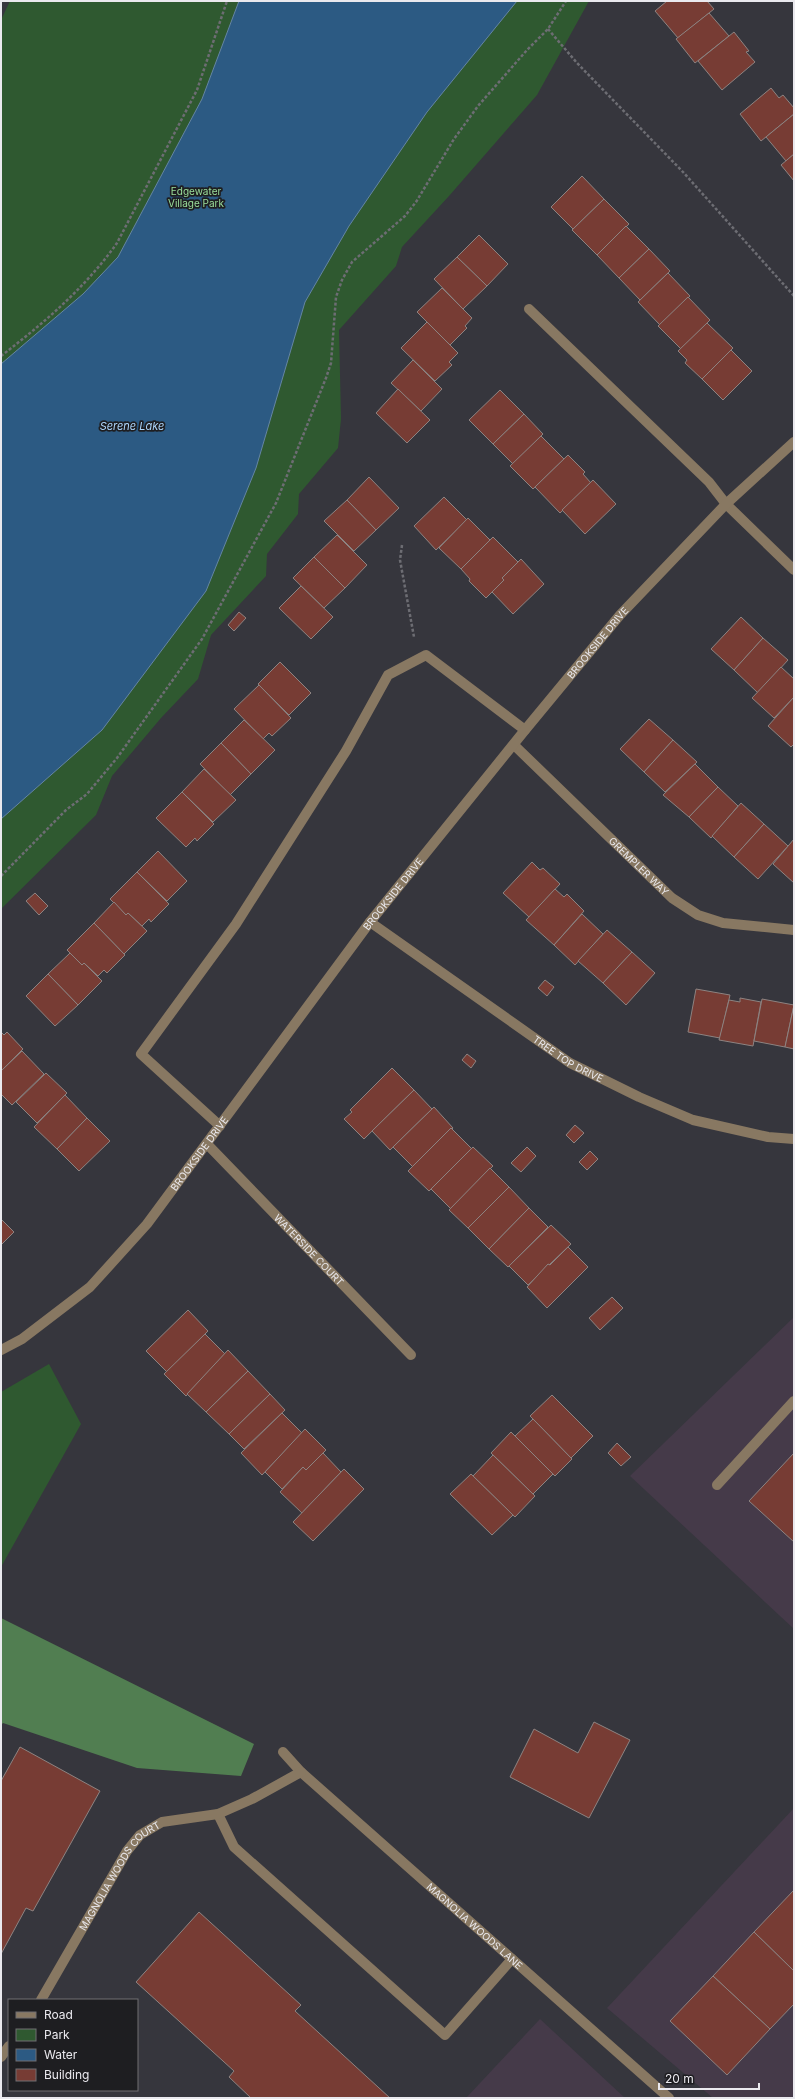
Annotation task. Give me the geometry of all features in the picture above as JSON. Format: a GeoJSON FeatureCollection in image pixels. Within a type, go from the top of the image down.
{"type":"FeatureCollection","features":[{"type":"Feature","properties":{"kind":"street"},"geometry":{"type":"LineString","coordinates":[[529,309],[709,482],[726,504],[794,570]]}},
{"type":"Feature","properties":{"kind":"street","name":"BROOKSIDE DRIVE"},"geometry":{"type":"LineString","coordinates":[[1,1350],[22,1339],[90,1287],[147,1224],[370,922],[620,615],[726,504],[794,442]]}},
{"type":"Feature","properties":{"kind":"street"},"geometry":{"type":"LineString","coordinates":[[220,1126],[141,1054],[236,924],[346,751],[388,675],[426,655],[525,730]]}},
{"type":"Feature","properties":{"kind":"street","name":"GREMPLER WAY"},"geometry":{"type":"LineString","coordinates":[[514,745],[672,898],[698,915],[724,923],[794,930]]}},
{"type":"Feature","properties":{"kind":"street","name":"TREE TOP DRIVE"},"geometry":{"type":"LineString","coordinates":[[370,922],[570,1063],[639,1097],[694,1120],[768,1137],[794,1139]]}},
{"type":"Feature","properties":{"kind":"street","name":"WATERSIDE COURT"},"geometry":{"type":"LineString","coordinates":[[207,1144],[410,1355]]}},
{"type":"Feature","properties":{"kind":"street"},"geometry":{"type":"LineString","coordinates":[[717,1485],[794,1401]]}},
{"type":"Feature","properties":{"kind":"street","name":"MAGNOLIA WOODS LANE"},"geometry":{"type":"LineString","coordinates":[[283,1752],[301,1772],[669,2098]]}},
{"type":"Feature","properties":{"kind":"street","name":"MAGNOLIA WOODS COURT"},"geometry":{"type":"LineString","coordinates":[[42,1999],[127,1851],[140,1835],[162,1822],[218,1814],[252,1799],[301,1772]]}},
{"type":"Feature","properties":{"kind":"street"},"geometry":{"type":"LineString","coordinates":[[218,1814],[234,1847],[444,2035],[512,1959]]}},
{"type":"Feature","properties":{"kind":"street"},"geometry":{"type":"LineString","coordinates":[[1,2057],[8,2047]]}},
{"type":"Feature","properties":{"kind":"path"},"geometry":{"type":"LineString","coordinates":[[1,356],[81,287],[101,266],[117,243],[178,129],[197,90],[227,1]]}},
{"type":"Feature","properties":{"kind":"path"},"geometry":{"type":"LineString","coordinates":[[1,876],[66,810],[87,794],[117,758],[202,639],[276,503],[307,427],[331,363],[336,296],[342,280],[352,262],[405,216],[416,202],[454,139],[478,106],[527,50],[548,29],[566,1]]}},
{"type":"Feature","properties":{"kind":"path"},"geometry":{"type":"LineString","coordinates":[[548,29],[577,63],[682,172],[794,296]]}},
{"type":"Feature","properties":{"kind":"path"},"geometry":{"type":"LineString","coordinates":[[402,544],[400,560],[418,659]]}},
{"type":"Feature","properties":{"kind":"shaded area"},"geometry":{"type":"Polygon","coordinates":[[[794,1317],[794,1629],[630,1476],[794,1317]]]}},
{"type":"Feature","properties":{"kind":"shaded area"},"geometry":{"type":"Polygon","coordinates":[[[794,1808],[794,2098],[713,2098],[607,2008],[794,1808]]]}},
{"type":"Feature","properties":{"kind":"shaded area"},"geometry":{"type":"Polygon","coordinates":[[[540,2019],[625,2098],[466,2098],[540,2019]]]}},
{"type":"Feature","properties":{"kind":"green space","name":"Serene Lake"},"geometry":{"type":"Polygon","coordinates":[[[10,1],[589,1],[537,95],[449,196],[402,247],[396,266],[339,330],[341,419],[338,448],[299,494],[298,514],[267,554],[266,576],[211,635],[198,679],[161,718],[112,776],[96,815],[1,909],[1,20],[10,1]]]}},
{"type":"Feature","properties":{"kind":"green space"},"geometry":{"type":"Polygon","coordinates":[[[49,1364],[81,1424],[1,1567],[1,1392],[49,1364]]]}},
{"type":"Feature","properties":{"kind":"green space"},"geometry":{"type":"Polygon","coordinates":[[[1,1618],[254,1744],[241,1776],[137,1768],[3,1723],[1,1725],[1,1618]]]}},
{"type":"Feature","properties":{"kind":"water","name":"Serene Lake"},"geometry":{"type":"Polygon","coordinates":[[[239,1],[517,1],[427,112],[349,226],[305,302],[256,468],[206,591],[102,730],[1,819],[1,364],[83,294],[118,257],[202,99],[239,1]]]}},
{"type":"Feature","properties":{"kind":"building"},"geometry":{"type":"Polygon","coordinates":[[[667,1],[707,1],[714,9],[678,38],[655,11],[667,1]]]}},
{"type":"Feature","properties":{"kind":"building"},"geometry":{"type":"Polygon","coordinates":[[[709,13],[729,36],[695,63],[676,39],[709,13]]]}},
{"type":"Feature","properties":{"kind":"building"},"geometry":{"type":"Polygon","coordinates":[[[734,32],[749,51],[746,52],[755,62],[722,90],[698,61],[734,32]]]}},
{"type":"Feature","properties":{"kind":"building"},"geometry":{"type":"Polygon","coordinates":[[[771,88],[779,98],[783,95],[794,108],[794,114],[761,141],[740,114],[771,88]]]}},
{"type":"Feature","properties":{"kind":"building"},"geometry":{"type":"Polygon","coordinates":[[[794,114],[794,154],[786,161],[766,137],[794,114]]]}},
{"type":"Feature","properties":{"kind":"building"},"geometry":{"type":"Polygon","coordinates":[[[794,154],[794,181],[781,165],[794,154]]]}},
{"type":"Feature","properties":{"kind":"building"},"geometry":{"type":"Polygon","coordinates":[[[582,176],[604,199],[573,229],[551,207],[582,176]]]}},
{"type":"Feature","properties":{"kind":"building"},"geometry":{"type":"Polygon","coordinates":[[[604,199],[629,224],[597,255],[572,230],[604,199]]]}},
{"type":"Feature","properties":{"kind":"building"},"geometry":{"type":"Polygon","coordinates":[[[626,226],[649,249],[619,278],[597,255],[626,226]]]}},
{"type":"Feature","properties":{"kind":"building"},"geometry":{"type":"Polygon","coordinates":[[[479,235],[508,264],[487,286],[457,257],[479,235]]]}},
{"type":"Feature","properties":{"kind":"building"},"geometry":{"type":"Polygon","coordinates":[[[649,249],[670,271],[640,300],[619,278],[649,249]]]}},
{"type":"Feature","properties":{"kind":"building"},"geometry":{"type":"Polygon","coordinates":[[[457,257],[487,286],[463,309],[434,279],[457,257]]]}},
{"type":"Feature","properties":{"kind":"building"},"geometry":{"type":"Polygon","coordinates":[[[668,273],[690,296],[660,325],[638,302],[668,273]]]}},
{"type":"Feature","properties":{"kind":"building"},"geometry":{"type":"Polygon","coordinates":[[[442,288],[472,318],[465,326],[467,328],[450,345],[417,312],[442,288]]]}},
{"type":"Feature","properties":{"kind":"building"},"geometry":{"type":"Polygon","coordinates":[[[688,297],[710,320],[681,349],[658,326],[688,297]]]}},
{"type":"Feature","properties":{"kind":"building"},"geometry":{"type":"Polygon","coordinates":[[[427,322],[458,353],[449,362],[452,365],[435,381],[401,348],[427,322]]]}},
{"type":"Feature","properties":{"kind":"building"},"geometry":{"type":"Polygon","coordinates":[[[707,323],[733,348],[702,379],[685,363],[687,360],[678,351],[707,323]]]}},
{"type":"Feature","properties":{"kind":"building"},"geometry":{"type":"Polygon","coordinates":[[[731,350],[752,371],[723,400],[702,379],[731,350]]]}},
{"type":"Feature","properties":{"kind":"building"},"geometry":{"type":"Polygon","coordinates":[[[413,360],[442,389],[421,411],[391,383],[413,360]]]}},
{"type":"Feature","properties":{"kind":"building"},"geometry":{"type":"Polygon","coordinates":[[[398,389],[430,420],[407,443],[376,413],[398,389]]]}},
{"type":"Feature","properties":{"kind":"building"},"geometry":{"type":"Polygon","coordinates":[[[500,390],[524,414],[493,444],[469,420],[500,390]]]}},
{"type":"Feature","properties":{"kind":"building"},"geometry":{"type":"Polygon","coordinates":[[[524,414],[543,434],[513,464],[493,444],[524,414]]]}},
{"type":"Feature","properties":{"kind":"building"},"geometry":{"type":"Polygon","coordinates":[[[541,436],[564,459],[533,489],[510,466],[541,436]]]}},
{"type":"Feature","properties":{"kind":"building"},"geometry":{"type":"Polygon","coordinates":[[[568,455],[585,472],[583,474],[591,483],[560,513],[535,487],[568,455]]]}},
{"type":"Feature","properties":{"kind":"building"},"geometry":{"type":"Polygon","coordinates":[[[369,477],[399,508],[376,530],[347,500],[369,477]]]}},
{"type":"Feature","properties":{"kind":"building"},"geometry":{"type":"Polygon","coordinates":[[[593,480],[616,504],[585,534],[562,510],[593,480]]]}},
{"type":"Feature","properties":{"kind":"building"},"geometry":{"type":"Polygon","coordinates":[[[444,497],[467,520],[436,550],[414,526],[444,497]]]}},
{"type":"Feature","properties":{"kind":"building"},"geometry":{"type":"Polygon","coordinates":[[[347,500],[376,530],[354,551],[324,521],[347,500]]]}},
{"type":"Feature","properties":{"kind":"building"},"geometry":{"type":"Polygon","coordinates":[[[468,518],[490,540],[461,569],[439,548],[468,518]]]}},
{"type":"Feature","properties":{"kind":"building"},"geometry":{"type":"Polygon","coordinates":[[[337,535],[367,565],[345,588],[314,557],[337,535]]]}},
{"type":"Feature","properties":{"kind":"building"},"geometry":{"type":"Polygon","coordinates":[[[493,537],[518,562],[502,578],[504,580],[486,598],[469,581],[470,579],[461,569],[493,537]]]}},
{"type":"Feature","properties":{"kind":"building"},"geometry":{"type":"Polygon","coordinates":[[[314,557],[345,588],[324,608],[293,578],[314,557]]]}},
{"type":"Feature","properties":{"kind":"building"},"geometry":{"type":"Polygon","coordinates":[[[521,559],[544,584],[513,614],[492,592],[504,580],[502,578],[521,559]]]}},
{"type":"Feature","properties":{"kind":"building"},"geometry":{"type":"Polygon","coordinates":[[[301,586],[333,617],[311,639],[279,608],[301,586]]]}},
{"type":"Feature","properties":{"kind":"building"},"geometry":{"type":"Polygon","coordinates":[[[239,612],[246,618],[234,631],[228,625],[239,612]]]}},
{"type":"Feature","properties":{"kind":"building"},"geometry":{"type":"Polygon","coordinates":[[[741,617],[763,638],[734,670],[711,649],[741,617]]]}},
{"type":"Feature","properties":{"kind":"building"},"geometry":{"type":"Polygon","coordinates":[[[763,638],[788,660],[758,693],[734,670],[763,638]]]}},
{"type":"Feature","properties":{"kind":"building"},"geometry":{"type":"Polygon","coordinates":[[[280,662],[311,693],[289,715],[258,684],[280,662]]]}},
{"type":"Feature","properties":{"kind":"building"},"geometry":{"type":"Polygon","coordinates":[[[781,667],[794,679],[794,697],[774,718],[752,698],[781,667]]]}},
{"type":"Feature","properties":{"kind":"building"},"geometry":{"type":"Polygon","coordinates":[[[259,685],[291,718],[272,736],[269,733],[263,739],[234,709],[259,685]]]}},
{"type":"Feature","properties":{"kind":"building"},"geometry":{"type":"Polygon","coordinates":[[[794,697],[794,744],[791,747],[768,726],[794,697]]]}},
{"type":"Feature","properties":{"kind":"building"},"geometry":{"type":"Polygon","coordinates":[[[649,719],[673,740],[644,772],[620,749],[649,719]]]}},
{"type":"Feature","properties":{"kind":"building"},"geometry":{"type":"Polygon","coordinates":[[[244,720],[275,750],[251,774],[221,743],[244,720]]]}},
{"type":"Feature","properties":{"kind":"building"},"geometry":{"type":"Polygon","coordinates":[[[673,740],[697,762],[665,792],[644,772],[673,740]]]}},
{"type":"Feature","properties":{"kind":"building"},"geometry":{"type":"Polygon","coordinates":[[[221,743],[251,774],[230,795],[200,764],[221,743]]]}},
{"type":"Feature","properties":{"kind":"building"},"geometry":{"type":"Polygon","coordinates":[[[695,764],[718,787],[689,817],[663,795],[695,764]]]}},
{"type":"Feature","properties":{"kind":"building"},"geometry":{"type":"Polygon","coordinates":[[[204,769],[236,800],[213,822],[182,792],[204,769]]]}},
{"type":"Feature","properties":{"kind":"building"},"geometry":{"type":"Polygon","coordinates":[[[718,787],[738,806],[711,838],[689,817],[718,787]]]}},
{"type":"Feature","properties":{"kind":"building"},"geometry":{"type":"Polygon","coordinates":[[[182,792],[214,824],[197,841],[195,838],[186,847],[156,818],[182,792]]]}},
{"type":"Feature","properties":{"kind":"building"},"geometry":{"type":"Polygon","coordinates":[[[741,803],[764,824],[734,857],[712,836],[741,803]]]}},
{"type":"Feature","properties":{"kind":"building"},"geometry":{"type":"Polygon","coordinates":[[[764,824],[788,846],[758,879],[734,857],[764,824]]]}},
{"type":"Feature","properties":{"kind":"building"},"geometry":{"type":"Polygon","coordinates":[[[794,839],[794,883],[773,864],[794,839]]]}},
{"type":"Feature","properties":{"kind":"building"},"geometry":{"type":"Polygon","coordinates":[[[158,851],[187,881],[167,901],[137,872],[158,851]]]}},
{"type":"Feature","properties":{"kind":"building"},"geometry":{"type":"Polygon","coordinates":[[[532,862],[540,870],[543,868],[560,884],[529,917],[503,893],[532,862]]]}},
{"type":"Feature","properties":{"kind":"building"},"geometry":{"type":"Polygon","coordinates":[[[137,872],[169,904],[151,922],[149,919],[142,926],[128,913],[126,915],[110,899],[137,872]]]}},
{"type":"Feature","properties":{"kind":"building"},"geometry":{"type":"Polygon","coordinates":[[[555,889],[564,897],[567,894],[584,911],[554,945],[526,920],[555,889]]]}},
{"type":"Feature","properties":{"kind":"building"},"geometry":{"type":"Polygon","coordinates":[[[35,893],[48,906],[39,915],[26,901],[35,893]]]}},
{"type":"Feature","properties":{"kind":"building"},"geometry":{"type":"Polygon","coordinates":[[[114,902],[126,915],[128,913],[147,931],[124,954],[94,923],[114,902]]]}},
{"type":"Feature","properties":{"kind":"building"},"geometry":{"type":"Polygon","coordinates":[[[582,914],[603,934],[575,965],[554,945],[582,914]]]}},
{"type":"Feature","properties":{"kind":"building"},"geometry":{"type":"Polygon","coordinates":[[[94,923],[125,955],[107,973],[104,970],[98,976],[84,963],[82,965],[67,950],[94,923]]]}},
{"type":"Feature","properties":{"kind":"building"},"geometry":{"type":"Polygon","coordinates":[[[607,930],[632,952],[603,983],[578,961],[607,930]]]}},
{"type":"Feature","properties":{"kind":"building"},"geometry":{"type":"Polygon","coordinates":[[[632,952],[655,973],[626,1005],[603,983],[632,952]]]}},
{"type":"Feature","properties":{"kind":"building"},"geometry":{"type":"Polygon","coordinates":[[[70,953],[82,965],[84,963],[102,981],[78,1005],[48,974],[70,953]]]}},
{"type":"Feature","properties":{"kind":"building"},"geometry":{"type":"Polygon","coordinates":[[[48,974],[78,1005],[55,1026],[26,996],[48,974]]]}},
{"type":"Feature","properties":{"kind":"building"},"geometry":{"type":"Polygon","coordinates":[[[545,980],[554,987],[547,996],[538,988],[545,980]]]}},
{"type":"Feature","properties":{"kind":"building"},"geometry":{"type":"Polygon","coordinates":[[[696,989],[730,995],[720,1038],[688,1032],[696,989]]]}},
{"type":"Feature","properties":{"kind":"building"},"geometry":{"type":"Polygon","coordinates":[[[740,998],[761,1002],[753,1046],[719,1040],[729,1000],[740,1002],[740,998]]]}},
{"type":"Feature","properties":{"kind":"building"},"geometry":{"type":"Polygon","coordinates":[[[762,999],[794,1005],[785,1047],[754,1041],[762,999]]]}},
{"type":"Feature","properties":{"kind":"building"},"geometry":{"type":"Polygon","coordinates":[[[794,1005],[794,1049],[785,1047],[794,1005]]]}},
{"type":"Feature","properties":{"kind":"building"},"geometry":{"type":"Polygon","coordinates":[[[1,1032],[4,1035],[7,1032],[23,1049],[1,1071],[1,1032]]]}},
{"type":"Feature","properties":{"kind":"building"},"geometry":{"type":"Polygon","coordinates":[[[22,1051],[44,1074],[12,1105],[1,1094],[1,1071],[22,1051]]]}},
{"type":"Feature","properties":{"kind":"building"},"geometry":{"type":"Polygon","coordinates":[[[467,1054],[476,1061],[471,1068],[462,1060],[467,1054]]]}},
{"type":"Feature","properties":{"kind":"building"},"geometry":{"type":"Polygon","coordinates":[[[392,1068],[414,1090],[364,1139],[344,1119],[352,1112],[350,1110],[392,1068]]]}},
{"type":"Feature","properties":{"kind":"building"},"geometry":{"type":"Polygon","coordinates":[[[46,1073],[67,1093],[37,1123],[16,1102],[46,1073]]]}},
{"type":"Feature","properties":{"kind":"building"},"geometry":{"type":"Polygon","coordinates":[[[414,1090],[432,1109],[390,1150],[372,1131],[414,1090]]]}},
{"type":"Feature","properties":{"kind":"building"},"geometry":{"type":"Polygon","coordinates":[[[65,1095],[87,1118],[57,1149],[34,1127],[65,1095]]]}},
{"type":"Feature","properties":{"kind":"building"},"geometry":{"type":"Polygon","coordinates":[[[434,1107],[453,1128],[413,1167],[393,1147],[434,1107]]]}},
{"type":"Feature","properties":{"kind":"building"},"geometry":{"type":"Polygon","coordinates":[[[87,1118],[110,1141],[79,1171],[57,1149],[87,1118]]]}},
{"type":"Feature","properties":{"kind":"building"},"geometry":{"type":"Polygon","coordinates":[[[575,1125],[584,1133],[574,1143],[566,1135],[575,1125]]]}},
{"type":"Feature","properties":{"kind":"building"},"geometry":{"type":"Polygon","coordinates":[[[451,1128],[472,1149],[429,1191],[408,1171],[451,1128]]]}},
{"type":"Feature","properties":{"kind":"building"},"geometry":{"type":"Polygon","coordinates":[[[473,1147],[493,1166],[451,1209],[431,1189],[473,1147]]]}},
{"type":"Feature","properties":{"kind":"building"},"geometry":{"type":"Polygon","coordinates":[[[527,1147],[536,1156],[521,1172],[511,1163],[527,1147]]]}},
{"type":"Feature","properties":{"kind":"building"},"geometry":{"type":"Polygon","coordinates":[[[590,1151],[598,1159],[587,1170],[579,1162],[590,1151]]]}},
{"type":"Feature","properties":{"kind":"building"},"geometry":{"type":"Polygon","coordinates":[[[490,1168],[509,1187],[468,1228],[449,1210],[490,1168]]]}},
{"type":"Feature","properties":{"kind":"building"},"geometry":{"type":"Polygon","coordinates":[[[509,1187],[529,1208],[489,1249],[468,1228],[509,1187]]]}},
{"type":"Feature","properties":{"kind":"building"},"geometry":{"type":"Polygon","coordinates":[[[529,1208],[548,1227],[508,1267],[489,1249],[529,1208]]]}},
{"type":"Feature","properties":{"kind":"building"},"geometry":{"type":"Polygon","coordinates":[[[1,1219],[14,1232],[1,1245],[1,1219]]]}},
{"type":"Feature","properties":{"kind":"building"},"geometry":{"type":"Polygon","coordinates":[[[551,1225],[571,1244],[528,1285],[509,1266],[551,1225]]]}},
{"type":"Feature","properties":{"kind":"building"},"geometry":{"type":"Polygon","coordinates":[[[568,1247],[588,1267],[547,1308],[527,1287],[548,1264],[550,1265],[568,1247]]]}},
{"type":"Feature","properties":{"kind":"building"},"geometry":{"type":"Polygon","coordinates":[[[612,1297],[623,1308],[600,1330],[589,1318],[612,1297]]]}},
{"type":"Feature","properties":{"kind":"building"},"geometry":{"type":"Polygon","coordinates":[[[188,1310],[208,1331],[167,1372],[146,1351],[188,1310]]]}},
{"type":"Feature","properties":{"kind":"building"},"geometry":{"type":"Polygon","coordinates":[[[205,1334],[225,1354],[186,1396],[164,1374],[205,1334]]]}},
{"type":"Feature","properties":{"kind":"building"},"geometry":{"type":"Polygon","coordinates":[[[228,1350],[248,1371],[206,1412],[187,1394],[228,1350]]]}},
{"type":"Feature","properties":{"kind":"building"},"geometry":{"type":"Polygon","coordinates":[[[248,1371],[270,1394],[229,1434],[206,1412],[248,1371]]]}},
{"type":"Feature","properties":{"kind":"building"},"geometry":{"type":"Polygon","coordinates":[[[270,1394],[285,1410],[244,1449],[229,1434],[270,1394]]]}},
{"type":"Feature","properties":{"kind":"building"},"geometry":{"type":"Polygon","coordinates":[[[552,1395],[593,1436],[571,1458],[530,1416],[552,1395]]]}},
{"type":"Feature","properties":{"kind":"building"},"geometry":{"type":"Polygon","coordinates":[[[282,1413],[302,1433],[262,1475],[241,1453],[282,1413]]]}},
{"type":"Feature","properties":{"kind":"building"},"geometry":{"type":"Polygon","coordinates":[[[533,1419],[572,1459],[555,1476],[515,1436],[533,1419]]]}},
{"type":"Feature","properties":{"kind":"building"},"geometry":{"type":"Polygon","coordinates":[[[305,1429],[326,1450],[306,1470],[303,1467],[282,1489],[265,1472],[305,1429]]]}},
{"type":"Feature","properties":{"kind":"building"},"geometry":{"type":"Polygon","coordinates":[[[511,1432],[553,1474],[533,1494],[491,1453],[511,1432]]]}},
{"type":"Feature","properties":{"kind":"building"},"geometry":{"type":"Polygon","coordinates":[[[617,1443],[631,1457],[621,1466],[608,1453],[617,1443]]]}},
{"type":"Feature","properties":{"kind":"building"},"geometry":{"type":"Polygon","coordinates":[[[323,1453],[341,1472],[302,1513],[280,1492],[303,1467],[306,1470],[323,1453]]]}},
{"type":"Feature","properties":{"kind":"building"},"geometry":{"type":"Polygon","coordinates":[[[794,1453],[794,1542],[749,1501],[794,1453]]]}},
{"type":"Feature","properties":{"kind":"building"},"geometry":{"type":"Polygon","coordinates":[[[493,1455],[535,1496],[515,1517],[473,1476],[493,1455]]]}},
{"type":"Feature","properties":{"kind":"building"},"geometry":{"type":"Polygon","coordinates":[[[344,1469],[364,1489],[313,1541],[293,1522],[344,1469]]]}},
{"type":"Feature","properties":{"kind":"building"},"geometry":{"type":"Polygon","coordinates":[[[471,1474],[513,1515],[492,1535],[450,1494],[471,1474]]]}},
{"type":"Feature","properties":{"kind":"building"},"geometry":{"type":"Polygon","coordinates":[[[594,1722],[630,1740],[589,1818],[510,1777],[534,1729],[578,1753],[594,1722]]]}},
{"type":"Feature","properties":{"kind":"building"},"geometry":{"type":"Polygon","coordinates":[[[20,1747],[100,1791],[33,1911],[26,1908],[1,1954],[1,1781],[20,1747]]]}},
{"type":"Feature","properties":{"kind":"building"},"geometry":{"type":"Polygon","coordinates":[[[794,1890],[794,1971],[754,1932],[794,1890]]]}},
{"type":"Feature","properties":{"kind":"building"},"geometry":{"type":"Polygon","coordinates":[[[199,1912],[301,2005],[295,2011],[390,2098],[251,2098],[229,2077],[234,2071],[136,1982],[199,1912]]]}},
{"type":"Feature","properties":{"kind":"building"},"geometry":{"type":"Polygon","coordinates":[[[754,1932],[794,1971],[794,2004],[770,2029],[713,1976],[754,1932]]]}},
{"type":"Feature","properties":{"kind":"building"},"geometry":{"type":"Polygon","coordinates":[[[713,1976],[770,2029],[727,2075],[670,2021],[713,1976]]]}},
{"type":"Feature","properties":{"kind":"park label","name":"Edgewater Village Park"},"geometry":{"type":"Point","coordinates":[196,196]}}]}
